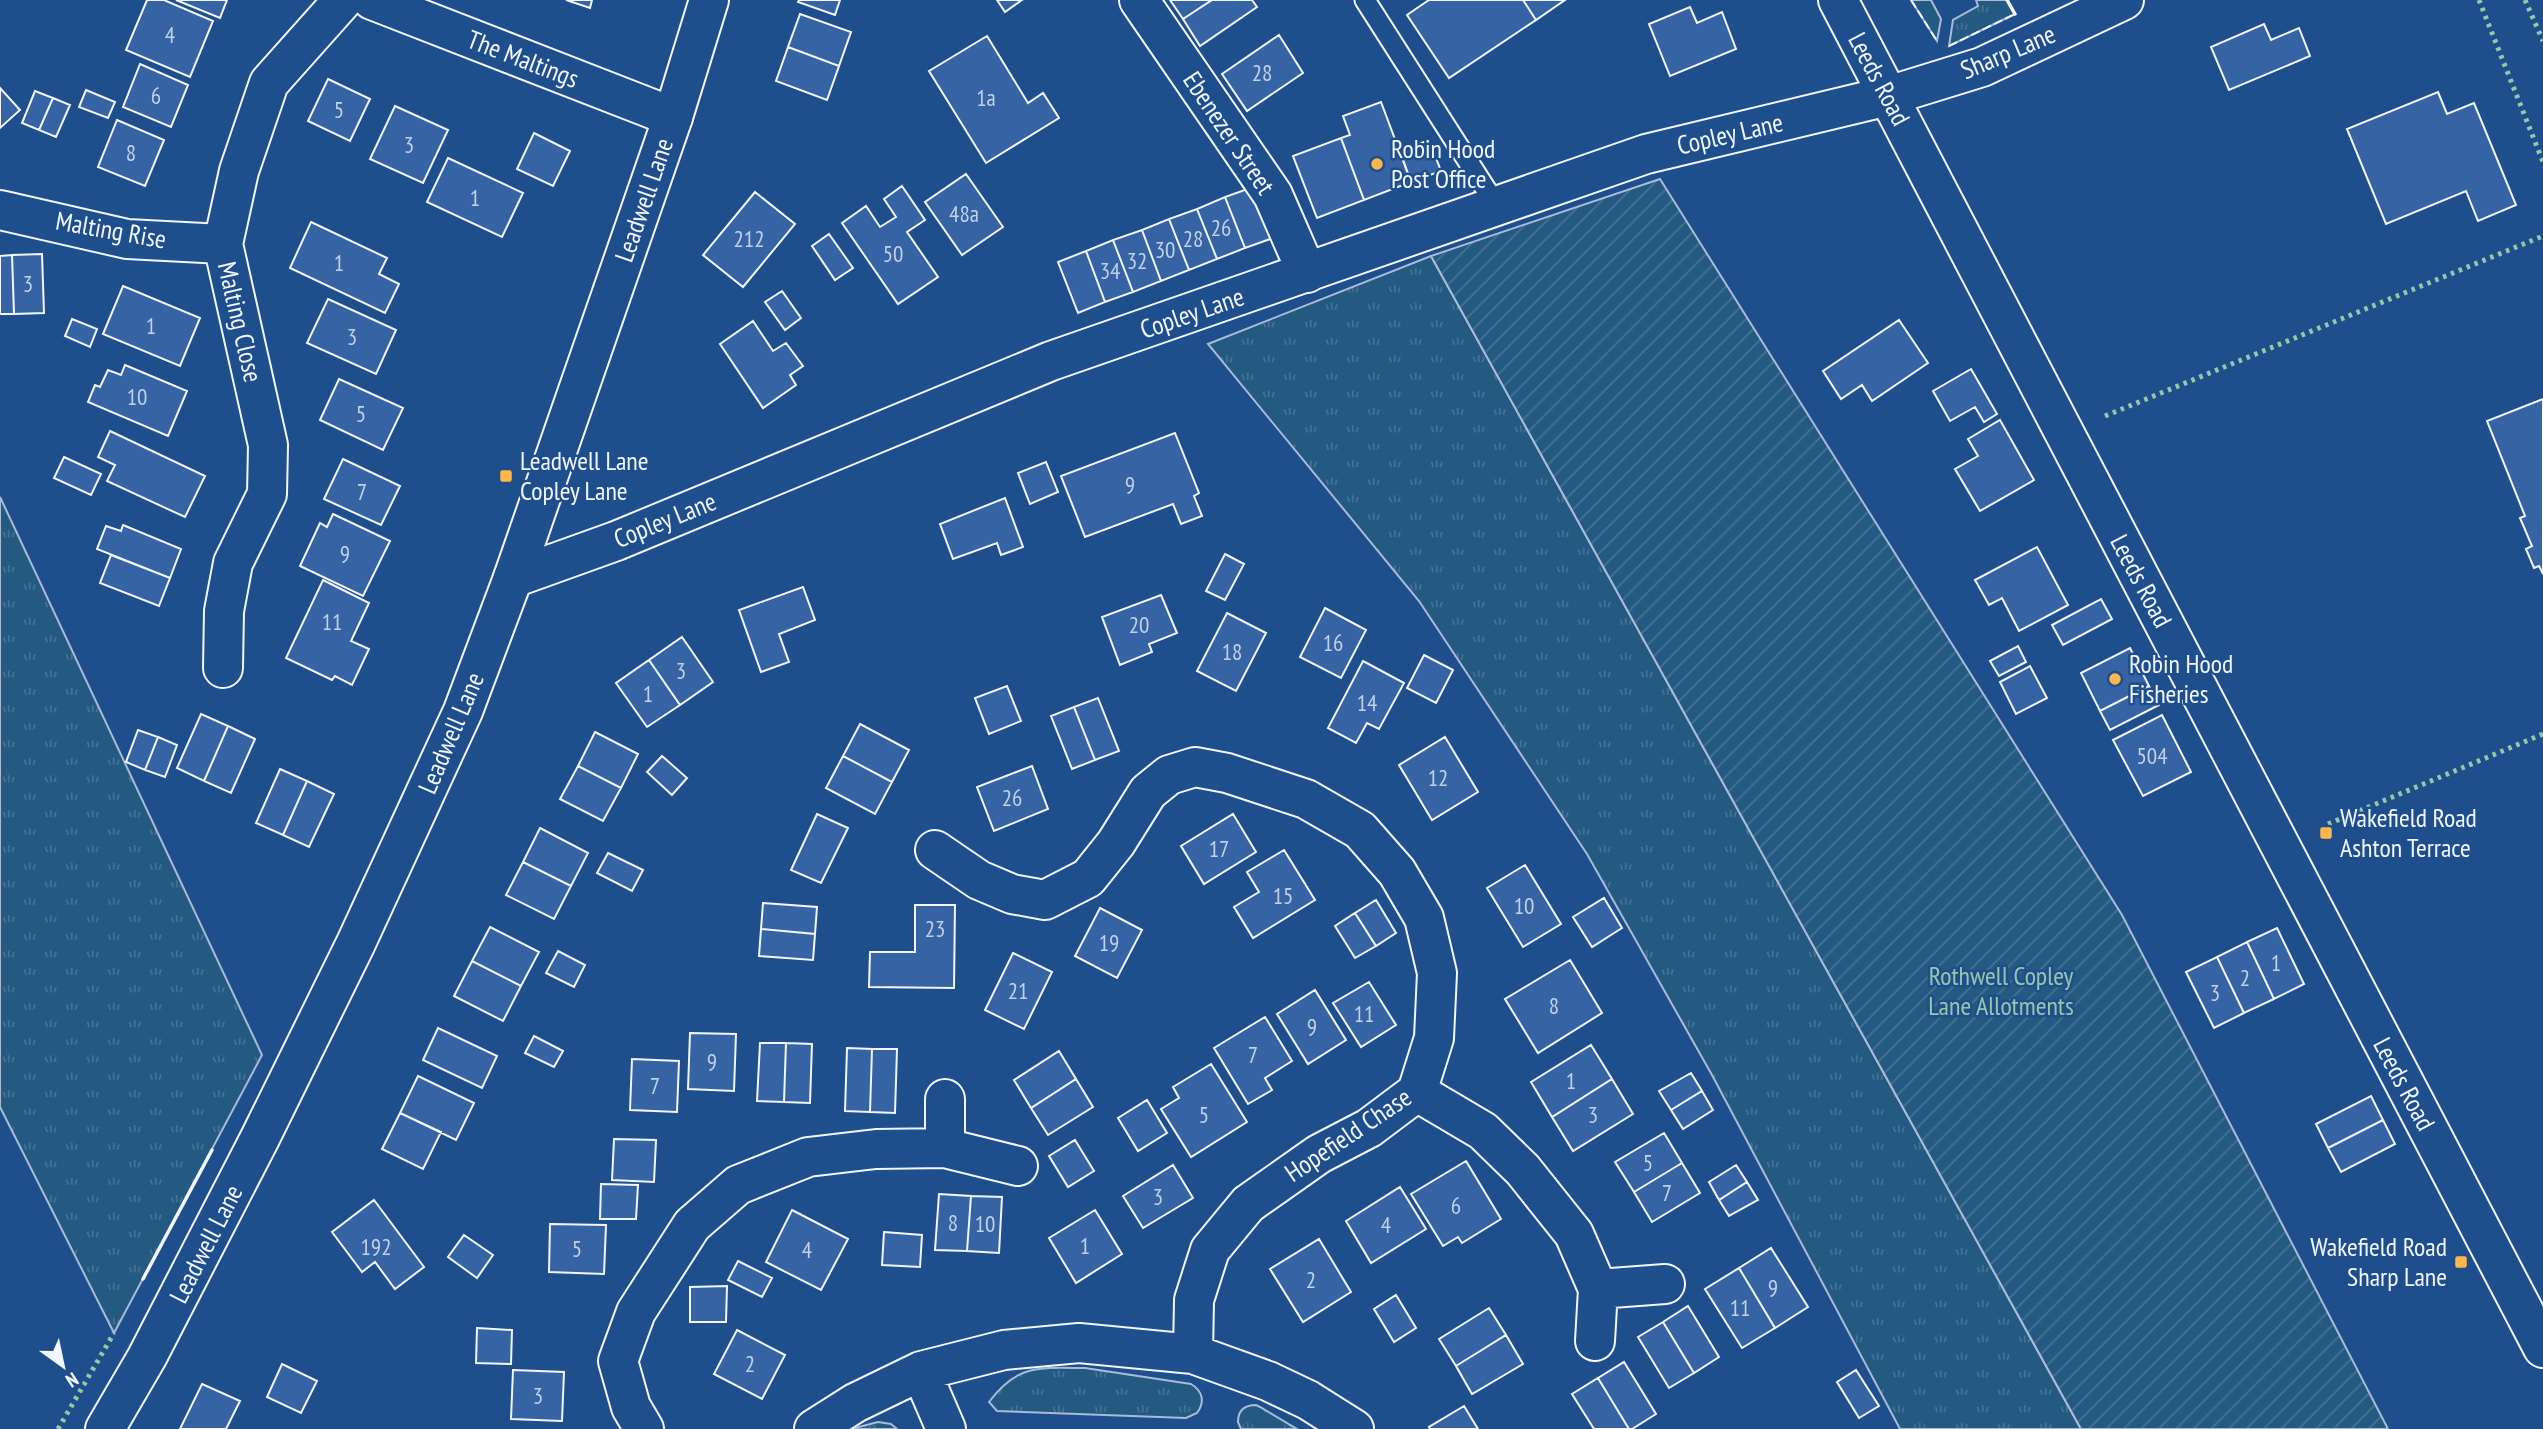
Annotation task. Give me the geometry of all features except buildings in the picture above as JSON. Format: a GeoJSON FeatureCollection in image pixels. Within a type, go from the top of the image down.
{"type":"FeatureCollection","features":[{"type":"Feature","properties":{"kind":"street","name":"Malting Close"},"geometry":{"type":"LineString","coordinates":[[223,668],[224,611],[233,563],[267,494],[268,445],[223,244],[239,171],[269,83],[343,0]]}},
{"type":"Feature","properties":{"kind":"street","name":"The Maltings"},"geometry":{"type":"LineString","coordinates":[[372,0],[673,117]]}},
{"type":"Feature","properties":{"kind":"street","name":"Leadwell Lane"},"geometry":{"type":"LineString","coordinates":[[105,1429],[148,1357],[225,1208],[356,943],[463,711],[513,578],[673,117],[709,0]]}},
{"type":"Feature","properties":{"kind":"street","name":"Ebenezer Street"},"geometry":{"type":"LineString","coordinates":[[1139,0],[1273,195],[1307,273]]}},
{"type":"Feature","properties":{"kind":"street","name":"Leeds Road"},"geometry":{"type":"LineString","coordinates":[[1838,0],[2543,1348]]}},
{"type":"Feature","properties":{"kind":"street","name":"Sharp Lane"},"geometry":{"type":"LineString","coordinates":[[1888,96],[1982,66],[2124,0]]}},
{"type":"Feature","properties":{"kind":"street","name":"Copley Lane"},"geometry":{"type":"LineString","coordinates":[[513,578],[616,541],[1051,361],[1496,205],[1646,154],[1888,96]]}},
{"type":"Feature","properties":{"kind":"street","name":"Malting Rise"},"geometry":{"type":"LineString","coordinates":[[0,210],[127,239],[223,244]]}},
{"type":"Feature","properties":{"kind":"street","name":"Hopefield Chase"},"geometry":{"type":"LineString","coordinates":[[935,850],[979,880],[1012,894],[1045,900],[1088,878],[1116,843],[1148,792],[1169,775],[1195,767],[1227,773],[1306,799],[1360,830],[1397,872],[1424,918],[1437,973],[1434,1038],[1417,1092],[1369,1128],[1319,1153],[1248,1204],[1210,1250],[1194,1300],[1193,1354]]}},
{"type":"Feature","properties":{"kind":"street"},"geometry":{"type":"LineString","coordinates":[[1417,1092],[1483,1131],[1523,1170],[1574,1234],[1598,1289],[1595,1341]]}},
{"type":"Feature","properties":{"kind":"street"},"geometry":{"type":"LineString","coordinates":[[945,1099],[945,1148]]}},
{"type":"Feature","properties":{"kind":"street"},"geometry":{"type":"LineString","coordinates":[[644,1429],[631,1407],[618,1361],[636,1312],[692,1226],[738,1185],[808,1157],[876,1149],[945,1148],[1018,1166]]}},
{"type":"Feature","properties":{"kind":"street"},"geometry":{"type":"LineString","coordinates":[[1598,1289],[1665,1284]]}},
{"type":"Feature","properties":{"kind":"street"},"geometry":{"type":"LineString","coordinates":[[814,1429],[855,1402],[921,1371],[1004,1350],[1079,1343],[1193,1354],[1268,1381],[1308,1400],[1354,1429]]}},
{"type":"Feature","properties":{"kind":"street"},"geometry":{"type":"LineString","coordinates":[[921,1371],[946,1429]]}},
{"type":"Feature","properties":{"kind":"lane"},"geometry":{"type":"LineString","coordinates":[[1365,0],[1496,205]]}},
{"type":"Feature","properties":{"kind":"green space"},"geometry":{"type":"Polygon","coordinates":[[[1911,0],[1931,0],[1941,19],[1937,41],[1911,0]]]}},
{"type":"Feature","properties":{"kind":"green space"},"geometry":{"type":"Polygon","coordinates":[[[1976,0],[2007,0],[2015,14],[1949,46],[1953,20],[1978,6],[1976,0]]]}},
{"type":"Feature","properties":{"kind":"green space","name":"Rothwell Copley Lane Allotments"},"geometry":{"type":"Polygon","coordinates":[[[1660,179],[2122,915],[2388,1429],[2081,1429],[1431,256],[1660,179]]]}},
{"type":"Feature","properties":{"kind":"green space"},"geometry":{"type":"Polygon","coordinates":[[[1431,256],[2081,1429],[1900,1429],[1712,1075],[1587,854],[1419,601],[1208,344],[1431,256]]]}},
{"type":"Feature","properties":{"kind":"green space"},"geometry":{"type":"Polygon","coordinates":[[[0,497],[262,1055],[114,1333],[0,1107],[0,497]]]}},
{"type":"Feature","properties":{"kind":"green space"},"geometry":{"type":"Polygon","coordinates":[[[1085,1368],[1191,1384],[1202,1397],[1201,1405],[1197,1413],[1186,1418],[997,1411],[989,1402],[1010,1380],[1031,1370],[1085,1368]]]}},
{"type":"Feature","properties":{"kind":"green space"},"geometry":{"type":"Polygon","coordinates":[[[1256,1405],[1297,1429],[1241,1429],[1238,1418],[1241,1411],[1245,1407],[1256,1405]]]}},
{"type":"Feature","properties":{"kind":"green space"},"geometry":{"type":"Polygon","coordinates":[[[878,1422],[891,1424],[897,1429],[851,1429],[878,1422]]]}},
{"type":"Feature","properties":{"kind":"hedge"},"geometry":{"type":"LineString","coordinates":[[2479,0],[2543,162]]}},
{"type":"Feature","properties":{"kind":"hedge"},"geometry":{"type":"LineString","coordinates":[[2525,0],[2543,41]]}},
{"type":"Feature","properties":{"kind":"hedge"},"geometry":{"type":"LineString","coordinates":[[2105,416],[2543,236]]}},
{"type":"Feature","properties":{"kind":"hedge"},"geometry":{"type":"LineString","coordinates":[[2328,824],[2543,734]]}},
{"type":"Feature","properties":{"kind":"hedge"},"geometry":{"type":"LineString","coordinates":[[58,1429],[114,1333]]}},
{"type":"Feature","properties":{"kind":"fence"},"geometry":{"type":"LineString","coordinates":[[1911,0],[1937,41]]}},
{"type":"Feature","properties":{"kind":"fence"},"geometry":{"type":"LineString","coordinates":[[1949,46],[2015,14]]}},
{"type":"Feature","properties":{"kind":"wall"},"geometry":{"type":"LineString","coordinates":[[2007,0],[2015,14]]}},
{"type":"Feature","properties":{"kind":"wall"},"geometry":{"type":"LineString","coordinates":[[143,1279],[212,1150]]}},
{"type":"Feature","properties":{"kind":"place","name":"Robin Hood Post Office"},"geometry":{"type":"Point","coordinates":[1377,164]}},
{"type":"Feature","properties":{"kind":"place","name":"Leadwell Lane Copley Lane"},"geometry":{"type":"Point","coordinates":[506,476]}},
{"type":"Feature","properties":{"kind":"place","name":"Robin Hood Fisheries"},"geometry":{"type":"Point","coordinates":[2115,679]}},
{"type":"Feature","properties":{"kind":"place","name":"Wakefield Road Ashton Terrace"},"geometry":{"type":"Point","coordinates":[2326,833]}},
{"type":"Feature","properties":{"kind":"place","name":"Wakefield Road Sharp Lane"},"geometry":{"type":"Point","coordinates":[2461,1262]}}]}
